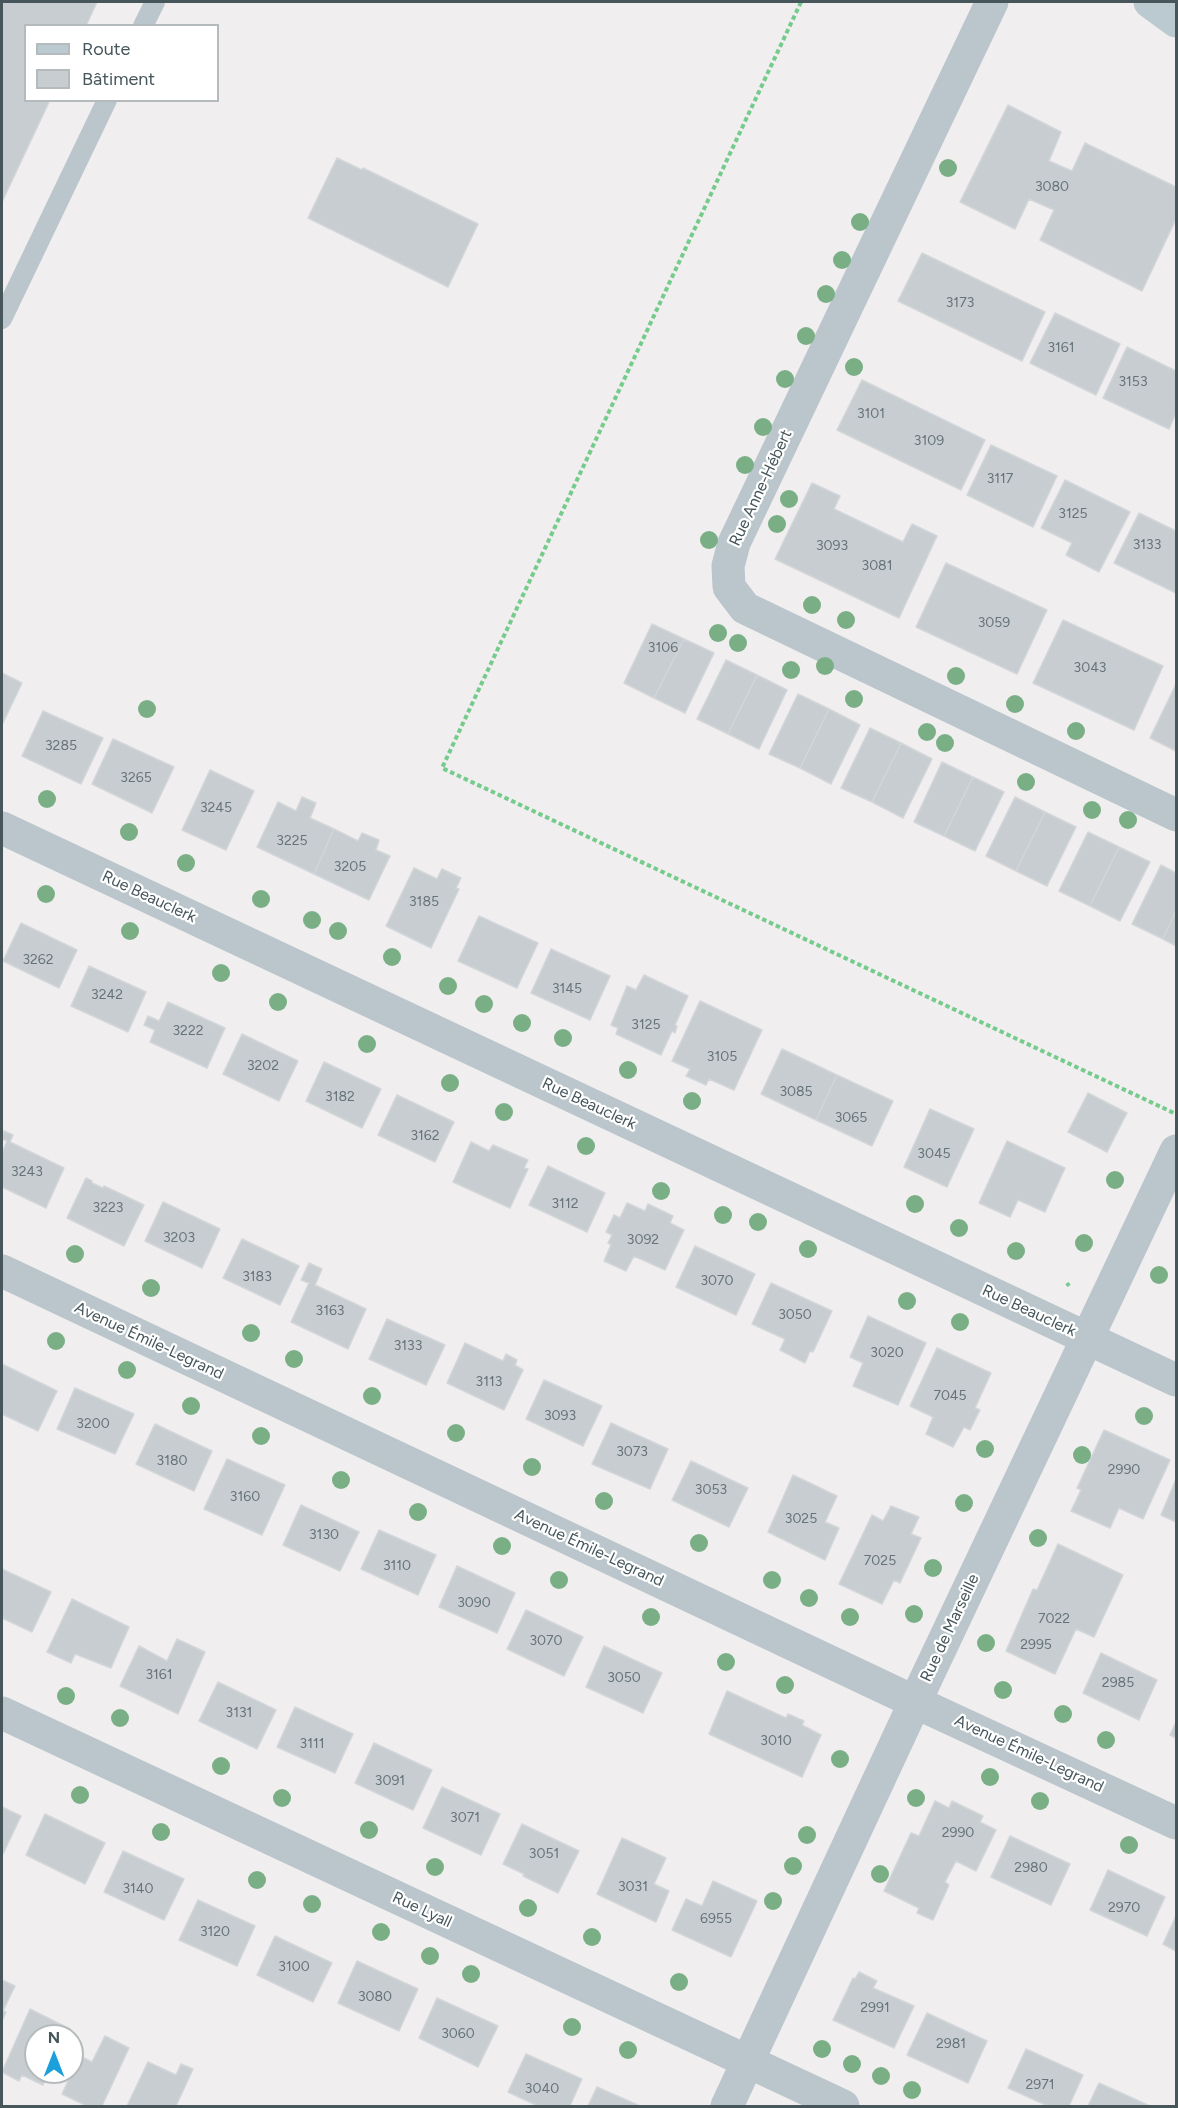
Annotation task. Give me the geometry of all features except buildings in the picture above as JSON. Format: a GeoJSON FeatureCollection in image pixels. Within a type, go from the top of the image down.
{"type":"FeatureCollection","features":[{"type":"Feature","properties":{"kind":"street","name":"Rue Anne-Hébert"},"geometry":{"type":"LineString","coordinates":[[992,2],[734,543],[728,566],[729,587],[745,608],[1176,815]]}},
{"type":"Feature","properties":{"kind":"street"},"geometry":{"type":"LineString","coordinates":[[1150,2],[1176,21]]}},
{"type":"Feature","properties":{"kind":"street","name":"Rue Beauclerk"},"geometry":{"type":"LineString","coordinates":[[2,828],[1176,1380]]}},
{"type":"Feature","properties":{"kind":"street","name":"Rue de Marseille"},"geometry":{"type":"LineString","coordinates":[[727,2106],[915,1702],[1176,1152]]}},
{"type":"Feature","properties":{"kind":"street","name":"Avenue Émile-Legrand"},"geometry":{"type":"LineString","coordinates":[[2,1271],[1176,1823]]}},
{"type":"Feature","properties":{"kind":"street","name":"Rue Lyall"},"geometry":{"type":"LineString","coordinates":[[2,1713],[843,2106]]}},
{"type":"Feature","properties":{"kind":"lane"},"geometry":{"type":"LineString","coordinates":[[144,24],[155,2]]}},
{"type":"Feature","properties":{"kind":"lane"},"geometry":{"type":"LineString","coordinates":[[4,308],[106,102]]}},
{"type":"Feature","properties":{"kind":"path"},"geometry":{"type":"LineString","coordinates":[[801,2],[442,768],[1176,1114]]}}]}
